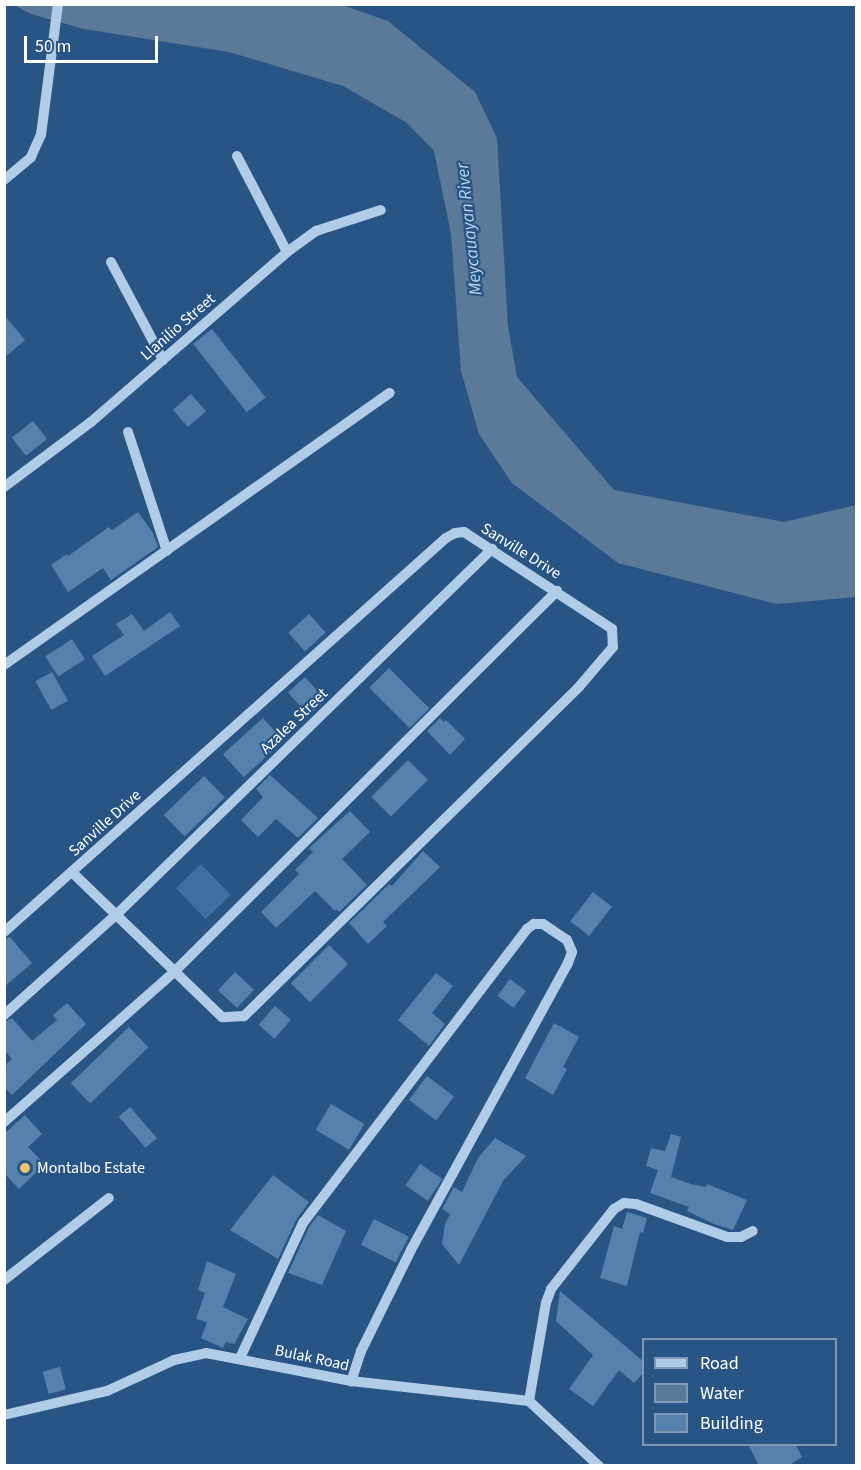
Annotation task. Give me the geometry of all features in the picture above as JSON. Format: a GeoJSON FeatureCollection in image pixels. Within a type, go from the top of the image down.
{"type":"FeatureCollection","features":[{"type":"Feature","properties":{"kind":"street"},"geometry":{"type":"LineString","coordinates":[[4,180],[31,157],[41,135],[58,9]]}},
{"type":"Feature","properties":{"kind":"street"},"geometry":{"type":"LineString","coordinates":[[237,156],[287,252]]}},
{"type":"Feature","properties":{"kind":"street","name":"Llanilio Street"},"geometry":{"type":"LineString","coordinates":[[4,487],[91,422],[287,252],[316,231],[381,210]]}},
{"type":"Feature","properties":{"kind":"street"},"geometry":{"type":"LineString","coordinates":[[111,262],[163,360]]}},
{"type":"Feature","properties":{"kind":"street"},"geometry":{"type":"LineString","coordinates":[[4,665],[390,393]]}},
{"type":"Feature","properties":{"kind":"street"},"geometry":{"type":"LineString","coordinates":[[128,432],[167,551]]}},
{"type":"Feature","properties":{"kind":"street","name":"Sanville Drive"},"geometry":{"type":"LineString","coordinates":[[4,932],[446,538],[464,532],[612,629],[613,647],[579,687],[244,1016],[222,1017],[175,971]]}},
{"type":"Feature","properties":{"kind":"street","name":"Azalea Street"},"geometry":{"type":"LineString","coordinates":[[4,1015],[116,915],[492,549]]}},
{"type":"Feature","properties":{"kind":"street"},"geometry":{"type":"LineString","coordinates":[[4,1122],[175,971],[557,591]]}},
{"type":"Feature","properties":{"kind":"street"},"geometry":{"type":"LineString","coordinates":[[72,872],[175,971]]}},
{"type":"Feature","properties":{"kind":"street"},"geometry":{"type":"LineString","coordinates":[[240,1358],[303,1222],[527,928],[534,924],[543,924],[567,940],[572,952],[568,963],[411,1250],[361,1351],[351,1381]]}},
{"type":"Feature","properties":{"kind":"street"},"geometry":{"type":"LineString","coordinates":[[4,1280],[109,1198]]}},
{"type":"Feature","properties":{"kind":"street"},"geometry":{"type":"LineString","coordinates":[[599,1466],[529,1401],[546,1303],[551,1290],[614,1209],[624,1203],[636,1204],[727,1237],[741,1237],[753,1231]]}},
{"type":"Feature","properties":{"kind":"street","name":"Bulak Road"},"geometry":{"type":"LineString","coordinates":[[5,1412],[107,1391],[174,1360],[206,1353],[351,1381],[529,1401]]}},
{"type":"Feature","properties":{"kind":"shaded area"},"geometry":{"type":"Polygon","coordinates":[[[201,864],[231,895],[206,919],[176,888],[201,864]]]}},
{"type":"Feature","properties":{"kind":"water","name":"Meycauayan River"},"geometry":{"type":"Polygon","coordinates":[[[14,5],[342,5],[388,21],[475,92],[497,138],[508,326],[517,377],[614,490],[784,522],[856,505],[856,597],[777,604],[618,563],[512,483],[479,434],[461,371],[451,234],[434,151],[407,123],[343,86],[229,52],[84,29],[31,14],[14,5]]]}},
{"type":"Feature","properties":{"kind":"building"},"geometry":{"type":"Polygon","coordinates":[[[4,315],[25,340],[4,358],[4,315]]]}},
{"type":"Feature","properties":{"kind":"building"},"geometry":{"type":"Polygon","coordinates":[[[212,329],[266,398],[247,412],[193,344],[212,329]]]}},
{"type":"Feature","properties":{"kind":"building"},"geometry":{"type":"Polygon","coordinates":[[[191,394],[206,411],[188,427],[173,410],[191,394]]]}},
{"type":"Feature","properties":{"kind":"building"},"geometry":{"type":"Polygon","coordinates":[[[33,421],[47,439],[26,456],[12,438],[33,421]]]}},
{"type":"Feature","properties":{"kind":"building"},"geometry":{"type":"Polygon","coordinates":[[[138,512],[153,533],[158,547],[111,580],[103,568],[68,592],[51,565],[109,527],[112,530],[138,512]]]}},
{"type":"Feature","properties":{"kind":"building"},"geometry":{"type":"Polygon","coordinates":[[[170,612],[180,626],[105,676],[92,656],[124,635],[116,624],[132,614],[144,631],[170,612]]]}},
{"type":"Feature","properties":{"kind":"building"},"geometry":{"type":"Polygon","coordinates":[[[309,614],[326,633],[305,651],[288,633],[309,614]]]}},
{"type":"Feature","properties":{"kind":"building"},"geometry":{"type":"Polygon","coordinates":[[[72,639],[85,659],[58,677],[45,656],[72,639]]]}},
{"type":"Feature","properties":{"kind":"building"},"geometry":{"type":"Polygon","coordinates":[[[389,668],[429,708],[410,728],[369,688],[389,668]]]}},
{"type":"Feature","properties":{"kind":"building"},"geometry":{"type":"Polygon","coordinates":[[[52,672],[68,701],[51,710],[35,681],[52,672]]]}},
{"type":"Feature","properties":{"kind":"building"},"geometry":{"type":"Polygon","coordinates":[[[305,677],[326,700],[309,715],[288,692],[305,677]]]}},
{"type":"Feature","properties":{"kind":"building"},"geometry":{"type":"Polygon","coordinates":[[[263,718],[284,741],[244,777],[223,754],[263,718]]]}},
{"type":"Feature","properties":{"kind":"building"},"geometry":{"type":"Polygon","coordinates":[[[440,718],[444,722],[446,720],[465,739],[450,755],[427,731],[440,718]]]}},
{"type":"Feature","properties":{"kind":"building"},"geometry":{"type":"Polygon","coordinates":[[[408,760],[428,780],[391,817],[371,797],[408,760]]]}},
{"type":"Feature","properties":{"kind":"building"},"geometry":{"type":"Polygon","coordinates":[[[270,775],[318,818],[298,838],[276,819],[258,837],[241,820],[263,797],[256,789],[270,775]]]}},
{"type":"Feature","properties":{"kind":"building"},"geometry":{"type":"Polygon","coordinates":[[[204,776],[225,798],[185,836],[164,815],[204,776]]]}},
{"type":"Feature","properties":{"kind":"building"},"geometry":{"type":"Polygon","coordinates":[[[350,811],[370,832],[342,859],[367,885],[339,912],[337,909],[335,911],[315,891],[276,928],[261,912],[299,874],[295,870],[313,852],[309,848],[350,811]]]}},
{"type":"Feature","properties":{"kind":"building"},"geometry":{"type":"Polygon","coordinates":[[[423,851],[440,867],[383,922],[387,926],[368,944],[349,923],[389,884],[392,886],[423,851]]]}},
{"type":"Feature","properties":{"kind":"building"},"geometry":{"type":"Polygon","coordinates":[[[593,892],[612,907],[589,936],[570,921],[593,892]]]}},
{"type":"Feature","properties":{"kind":"building"},"geometry":{"type":"Polygon","coordinates":[[[10,937],[32,963],[4,987],[4,939],[10,937]]]}},
{"type":"Feature","properties":{"kind":"building"},"geometry":{"type":"Polygon","coordinates":[[[329,945],[348,964],[310,1002],[291,983],[329,945]]]}},
{"type":"Feature","properties":{"kind":"building"},"geometry":{"type":"Polygon","coordinates":[[[235,972],[254,990],[237,1008],[218,990],[235,972]]]}},
{"type":"Feature","properties":{"kind":"building"},"geometry":{"type":"Polygon","coordinates":[[[436,973],[453,986],[432,1013],[445,1024],[429,1046],[398,1020],[436,973]]]}},
{"type":"Feature","properties":{"kind":"building"},"geometry":{"type":"Polygon","coordinates":[[[510,979],[526,991],[513,1008],[497,996],[510,979]]]}},
{"type":"Feature","properties":{"kind":"building"},"geometry":{"type":"Polygon","coordinates":[[[67,1003],[86,1024],[12,1095],[4,1087],[4,1066],[12,1059],[4,1050],[4,1022],[12,1018],[32,1041],[57,1020],[53,1015],[67,1003]]]}},
{"type":"Feature","properties":{"kind":"building"},"geometry":{"type":"Polygon","coordinates":[[[275,1006],[291,1020],[274,1039],[259,1025],[275,1006]]]}},
{"type":"Feature","properties":{"kind":"building"},"geometry":{"type":"Polygon","coordinates":[[[554,1023],[579,1037],[563,1067],[567,1069],[553,1095],[525,1078],[554,1023]]]}},
{"type":"Feature","properties":{"kind":"building"},"geometry":{"type":"Polygon","coordinates":[[[129,1027],[148,1047],[90,1103],[71,1083],[129,1027]]]}},
{"type":"Feature","properties":{"kind":"building"},"geometry":{"type":"Polygon","coordinates":[[[427,1076],[454,1096],[436,1120],[409,1100],[427,1076]]]}},
{"type":"Feature","properties":{"kind":"building"},"geometry":{"type":"Polygon","coordinates":[[[331,1104],[364,1124],[349,1150],[316,1130],[331,1104]]]}},
{"type":"Feature","properties":{"kind":"building"},"geometry":{"type":"Polygon","coordinates":[[[130,1107],[157,1138],[146,1148],[119,1117],[130,1107]]]}},
{"type":"Feature","properties":{"kind":"building"},"geometry":{"type":"Polygon","coordinates":[[[25,1115],[42,1134],[28,1147],[45,1164],[19,1189],[4,1173],[4,1134],[25,1115]]]}},
{"type":"Feature","properties":{"kind":"building"},"geometry":{"type":"Polygon","coordinates":[[[671,1134],[681,1137],[671,1177],[706,1187],[707,1184],[747,1200],[733,1230],[687,1211],[689,1207],[650,1193],[658,1170],[646,1166],[651,1148],[665,1151],[671,1134]]]}},
{"type":"Feature","properties":{"kind":"building"},"geometry":{"type":"Polygon","coordinates":[[[495,1138],[526,1156],[503,1181],[459,1265],[442,1244],[445,1224],[450,1214],[442,1209],[454,1187],[462,1192],[478,1158],[495,1138]]]}},
{"type":"Feature","properties":{"kind":"building"},"geometry":{"type":"Polygon","coordinates":[[[420,1164],[442,1179],[428,1201],[405,1186],[420,1164]]]}},
{"type":"Feature","properties":{"kind":"building"},"geometry":{"type":"Polygon","coordinates":[[[273,1175],[309,1202],[296,1220],[278,1259],[230,1230],[273,1175]]]}},
{"type":"Feature","properties":{"kind":"building"},"geometry":{"type":"Polygon","coordinates":[[[627,1212],[647,1218],[643,1233],[640,1232],[627,1286],[600,1278],[614,1226],[622,1229],[627,1212]]]}},
{"type":"Feature","properties":{"kind":"building"},"geometry":{"type":"Polygon","coordinates":[[[318,1215],[346,1231],[322,1285],[288,1273],[309,1227],[318,1215]]]}},
{"type":"Feature","properties":{"kind":"building"},"geometry":{"type":"Polygon","coordinates":[[[374,1219],[409,1237],[396,1263],[361,1245],[374,1219]]]}},
{"type":"Feature","properties":{"kind":"building"},"geometry":{"type":"Polygon","coordinates":[[[207,1261],[236,1274],[223,1307],[248,1319],[234,1344],[226,1342],[223,1348],[201,1338],[207,1322],[196,1319],[205,1293],[198,1290],[207,1261]]]}},
{"type":"Feature","properties":{"kind":"building"},"geometry":{"type":"Polygon","coordinates":[[[560,1291],[642,1360],[642,1374],[634,1383],[619,1370],[593,1406],[569,1389],[593,1355],[556,1321],[560,1291]]]}},
{"type":"Feature","properties":{"kind":"building"},"geometry":{"type":"Polygon","coordinates":[[[60,1367],[66,1389],[49,1394],[43,1372],[60,1367]]]}},
{"type":"Feature","properties":{"kind":"building"},"geometry":{"type":"Polygon","coordinates":[[[749,1446],[796,1446],[802,1457],[788,1466],[759,1466],[749,1446]]]}},
{"type":"Feature","properties":{"kind":"place","name":"Montalbo Estate"},"geometry":{"type":"Point","coordinates":[25,1168]}}]}
